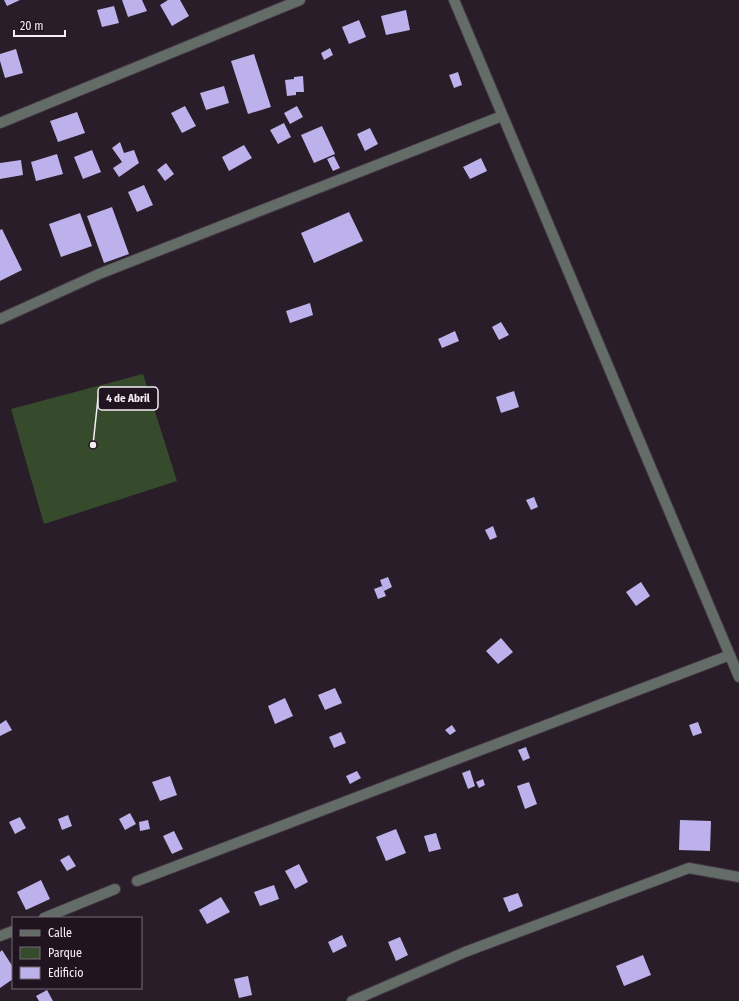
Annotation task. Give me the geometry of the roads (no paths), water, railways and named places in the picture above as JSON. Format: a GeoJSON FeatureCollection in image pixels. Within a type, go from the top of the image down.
{"type":"FeatureCollection","features":[{"type":"Feature","properties":{"kind":"street"},"geometry":{"type":"LineString","coordinates":[[0,123],[300,0]]}},
{"type":"Feature","properties":{"kind":"street"},"geometry":{"type":"LineString","coordinates":[[454,0],[739,678]]}},
{"type":"Feature","properties":{"kind":"street"},"geometry":{"type":"LineString","coordinates":[[0,319],[99,274],[502,116]]}},
{"type":"Feature","properties":{"kind":"street"},"geometry":{"type":"LineString","coordinates":[[137,881],[730,655]]}},
{"type":"Feature","properties":{"kind":"street"},"geometry":{"type":"LineString","coordinates":[[352,1001],[465,952],[688,868],[739,877]]}},
{"type":"Feature","properties":{"kind":"street"},"geometry":{"type":"LineString","coordinates":[[46,917],[115,889]]}},
{"type":"Feature","properties":{"kind":"street"},"geometry":{"type":"LineString","coordinates":[[0,936],[12,931]]}},
{"type":"Feature","properties":{"kind":"place","name":"4 de Abril"},"geometry":{"type":"Point","coordinates":[93,445]}}]}
